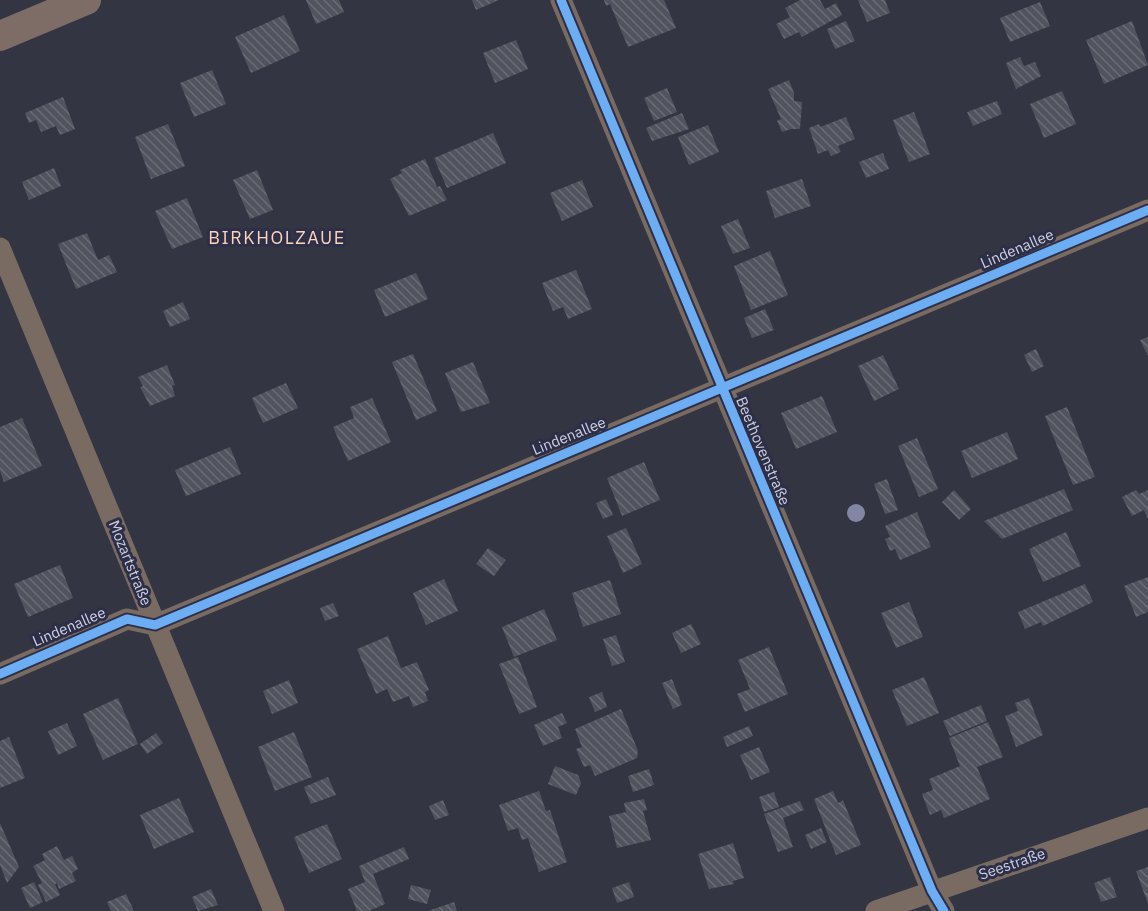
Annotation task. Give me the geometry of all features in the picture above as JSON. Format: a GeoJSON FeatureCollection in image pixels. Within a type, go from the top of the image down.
{"type":"FeatureCollection","features":[{"type":"Feature","properties":{"kind":"main road"},"geometry":{"type":"LineString","coordinates":[[0,36],[86,0]]}},
{"type":"Feature","properties":{"kind":"street","name":"Beethovenstraße"},"geometry":{"type":"LineString","coordinates":[[561,0],[721,390],[932,891],[944,911]]}},
{"type":"Feature","properties":{"kind":"street","name":"Lindenallee"},"geometry":{"type":"LineString","coordinates":[[0,674],[127,619],[155,625],[1148,210]]}},
{"type":"Feature","properties":{"kind":"street","name":"Mozartstraße"},"geometry":{"type":"LineString","coordinates":[[0,248],[274,911]]}},
{"type":"Feature","properties":{"kind":"street","name":"Seestraße"},"geometry":{"type":"LineString","coordinates":[[876,911],[1148,818]]}},
{"type":"Feature","properties":{"kind":"building"},"geometry":{"type":"Polygon","coordinates":[[[306,0],[339,0],[344,12],[316,24],[306,0]]]}},
{"type":"Feature","properties":{"kind":"building"},"geometry":{"type":"Polygon","coordinates":[[[472,0],[499,0],[476,10],[472,0]]]}},
{"type":"Feature","properties":{"kind":"building"},"geometry":{"type":"Polygon","coordinates":[[[604,0],[664,0],[676,28],[628,47],[610,4],[606,6],[604,0]]]}},
{"type":"Feature","properties":{"kind":"building"},"geometry":{"type":"Polygon","coordinates":[[[800,0],[820,0],[825,9],[836,3],[842,15],[802,37],[799,32],[784,39],[776,24],[790,17],[785,8],[800,0]]]}},
{"type":"Feature","properties":{"kind":"building"},"geometry":{"type":"Polygon","coordinates":[[[858,0],[885,0],[890,13],[867,22],[858,0]]]}},
{"type":"Feature","properties":{"kind":"building"},"geometry":{"type":"Polygon","coordinates":[[[1040,2],[1050,26],[1010,42],[1000,18],[1040,2]]]}},
{"type":"Feature","properties":{"kind":"building"},"geometry":{"type":"Polygon","coordinates":[[[284,15],[300,51],[251,73],[235,37],[284,15]]]}},
{"type":"Feature","properties":{"kind":"building"},"geometry":{"type":"Polygon","coordinates":[[[846,21],[855,41],[835,49],[827,29],[846,21]]]}},
{"type":"Feature","properties":{"kind":"building"},"geometry":{"type":"Polygon","coordinates":[[[1132,21],[1148,65],[1104,84],[1086,40],[1132,21]]]}},
{"type":"Feature","properties":{"kind":"building"},"geometry":{"type":"Polygon","coordinates":[[[516,40],[528,69],[495,83],[483,53],[516,40]]]}},
{"type":"Feature","properties":{"kind":"building"},"geometry":{"type":"Polygon","coordinates":[[[1020,57],[1024,66],[1035,62],[1041,76],[1016,89],[1006,63],[1020,57]]]}},
{"type":"Feature","properties":{"kind":"building"},"geometry":{"type":"Polygon","coordinates":[[[212,70],[226,104],[194,117],[180,83],[212,70]]]}},
{"type":"Feature","properties":{"kind":"building"},"geometry":{"type":"Polygon","coordinates":[[[789,80],[794,93],[794,101],[802,102],[800,129],[782,132],[777,121],[781,119],[768,89],[789,80]]]}},
{"type":"Feature","properties":{"kind":"building"},"geometry":{"type":"Polygon","coordinates":[[[667,88],[677,112],[654,121],[644,98],[667,88]]]}},
{"type":"Feature","properties":{"kind":"building"},"geometry":{"type":"Polygon","coordinates":[[[1062,91],[1076,124],[1044,138],[1030,104],[1062,91]]]}},
{"type":"Feature","properties":{"kind":"building"},"geometry":{"type":"Polygon","coordinates":[[[63,97],[75,129],[60,135],[56,126],[41,132],[36,120],[29,123],[25,113],[63,97]]]}},
{"type":"Feature","properties":{"kind":"building"},"geometry":{"type":"Polygon","coordinates":[[[997,101],[1002,114],[973,126],[967,112],[997,101]]]}},
{"type":"Feature","properties":{"kind":"building"},"geometry":{"type":"Polygon","coordinates":[[[914,112],[930,154],[909,162],[893,120],[914,112]]]}},
{"type":"Feature","properties":{"kind":"building"},"geometry":{"type":"Polygon","coordinates":[[[682,113],[689,129],[652,141],[646,128],[682,113]]]}},
{"type":"Feature","properties":{"kind":"building"},"geometry":{"type":"Polygon","coordinates":[[[846,117],[855,139],[838,146],[841,152],[831,156],[828,150],[818,154],[809,128],[819,124],[820,127],[846,117]]]}},
{"type":"Feature","properties":{"kind":"building"},"geometry":{"type":"Polygon","coordinates":[[[168,124],[185,166],[151,179],[135,137],[168,124]]]}},
{"type":"Feature","properties":{"kind":"building"},"geometry":{"type":"Polygon","coordinates":[[[708,125],[719,152],[689,165],[678,137],[708,125]]]}},
{"type":"Feature","properties":{"kind":"building"},"geometry":{"type":"Polygon","coordinates":[[[493,133],[506,163],[447,188],[434,158],[493,133]]]}},
{"type":"Feature","properties":{"kind":"building"},"geometry":{"type":"Polygon","coordinates":[[[883,153],[889,169],[866,178],[859,162],[883,153]]]}},
{"type":"Feature","properties":{"kind":"building"},"geometry":{"type":"Polygon","coordinates":[[[425,159],[437,187],[440,186],[447,200],[409,216],[390,179],[402,173],[400,170],[425,159]]]}},
{"type":"Feature","properties":{"kind":"building"},"geometry":{"type":"Polygon","coordinates":[[[54,168],[61,186],[29,200],[22,182],[54,168]]]}},
{"type":"Feature","properties":{"kind":"building"},"geometry":{"type":"Polygon","coordinates":[[[257,170],[273,210],[250,219],[233,180],[257,170]]]}},
{"type":"Feature","properties":{"kind":"building"},"geometry":{"type":"Polygon","coordinates":[[[802,179],[811,206],[775,218],[766,191],[802,179]]]}},
{"type":"Feature","properties":{"kind":"building"},"geometry":{"type":"Polygon","coordinates":[[[582,180],[593,207],[562,221],[550,193],[582,180]]]}},
{"type":"Feature","properties":{"kind":"building"},"geometry":{"type":"Polygon","coordinates":[[[187,198],[203,237],[172,249],[155,211],[187,198]]]}},
{"type":"Feature","properties":{"kind":"building"},"geometry":{"type":"Polygon","coordinates":[[[738,219],[750,248],[733,254],[721,226],[738,219]]]}},
{"type":"Feature","properties":{"kind":"building"},"geometry":{"type":"Polygon","coordinates":[[[87,233],[98,260],[109,255],[117,272],[76,289],[58,244],[87,233]]]}},
{"type":"Feature","properties":{"kind":"building"},"geometry":{"type":"Polygon","coordinates":[[[770,251],[788,295],[751,310],[734,266],[770,251]]]}},
{"type":"Feature","properties":{"kind":"building"},"geometry":{"type":"Polygon","coordinates":[[[576,270],[592,309],[568,319],[563,307],[553,311],[542,283],[576,270]]]}},
{"type":"Feature","properties":{"kind":"building"},"geometry":{"type":"Polygon","coordinates":[[[416,273],[428,299],[385,317],[374,290],[416,273]]]}},
{"type":"Feature","properties":{"kind":"building"},"geometry":{"type":"Polygon","coordinates":[[[183,302],[190,319],[170,327],[163,311],[183,302]]]}},
{"type":"Feature","properties":{"kind":"building"},"geometry":{"type":"Polygon","coordinates":[[[765,309],[774,330],[752,338],[744,318],[765,309]]]}},
{"type":"Feature","properties":{"kind":"building"},"geometry":{"type":"Polygon","coordinates":[[[1148,337],[1148,356],[1140,340],[1148,337]]]}},
{"type":"Feature","properties":{"kind":"building"},"geometry":{"type":"Polygon","coordinates":[[[1036,349],[1044,366],[1032,372],[1024,355],[1036,349]]]}},
{"type":"Feature","properties":{"kind":"building"},"geometry":{"type":"Polygon","coordinates":[[[413,354],[437,411],[416,420],[392,362],[413,354]]]}},
{"type":"Feature","properties":{"kind":"building"},"geometry":{"type":"Polygon","coordinates":[[[883,355],[899,389],[874,401],[858,366],[883,355]]]}},
{"type":"Feature","properties":{"kind":"building"},"geometry":{"type":"Polygon","coordinates":[[[473,362],[490,403],[461,412],[445,373],[473,362]]]}},
{"type":"Feature","properties":{"kind":"building"},"geometry":{"type":"Polygon","coordinates":[[[167,365],[175,385],[172,386],[175,396],[150,406],[140,387],[143,386],[138,377],[167,365]]]}},
{"type":"Feature","properties":{"kind":"building"},"geometry":{"type":"Polygon","coordinates":[[[286,383],[298,408],[263,423],[252,398],[286,383]]]}},
{"type":"Feature","properties":{"kind":"building"},"geometry":{"type":"Polygon","coordinates":[[[822,396],[837,432],[796,449],[781,413],[822,396]]]}},
{"type":"Feature","properties":{"kind":"building"},"geometry":{"type":"Polygon","coordinates":[[[372,398],[391,442],[348,461],[333,427],[354,418],[350,407],[372,398]]]}},
{"type":"Feature","properties":{"kind":"building"},"geometry":{"type":"Polygon","coordinates":[[[1067,407],[1095,477],[1073,485],[1045,416],[1067,407]]]}},
{"type":"Feature","properties":{"kind":"building"},"geometry":{"type":"Polygon","coordinates":[[[22,418],[42,466],[4,482],[0,471],[0,427],[22,418]]]}},
{"type":"Feature","properties":{"kind":"building"},"geometry":{"type":"Polygon","coordinates":[[[1007,432],[1018,459],[972,478],[961,451],[1007,432]]]}},
{"type":"Feature","properties":{"kind":"building"},"geometry":{"type":"Polygon","coordinates":[[[917,438],[938,489],[919,497],[898,446],[917,438]]]}},
{"type":"Feature","properties":{"kind":"building"},"geometry":{"type":"Polygon","coordinates":[[[230,447],[241,474],[186,496],[175,470],[230,447]]]}},
{"type":"Feature","properties":{"kind":"building"},"geometry":{"type":"Polygon","coordinates":[[[644,462],[660,500],[622,516],[607,478],[644,462]]]}},
{"type":"Feature","properties":{"kind":"building"},"geometry":{"type":"Polygon","coordinates":[[[887,479],[898,510],[885,514],[874,484],[887,479]]]}},
{"type":"Feature","properties":{"kind":"building"},"geometry":{"type":"Polygon","coordinates":[[[1064,489],[1073,510],[1002,539],[984,521],[1064,489]]]}},
{"type":"Feature","properties":{"kind":"building"},"geometry":{"type":"Polygon","coordinates":[[[954,490],[971,509],[959,520],[942,502],[954,490]]]}},
{"type":"Feature","properties":{"kind":"building"},"geometry":{"type":"Polygon","coordinates":[[[1136,490],[1139,494],[1148,490],[1148,519],[1144,510],[1132,516],[1122,497],[1136,490]]]}},
{"type":"Feature","properties":{"kind":"building"},"geometry":{"type":"Polygon","coordinates":[[[606,499],[613,515],[603,519],[596,503],[606,499]]]}},
{"type":"Feature","properties":{"kind":"building"},"geometry":{"type":"Polygon","coordinates":[[[917,512],[931,547],[900,560],[895,549],[890,551],[885,539],[890,537],[885,526],[917,512]]]}},
{"type":"Feature","properties":{"kind":"building"},"geometry":{"type":"Polygon","coordinates":[[[626,528],[642,564],[623,573],[607,536],[626,528]]]}},
{"type":"Feature","properties":{"kind":"building"},"geometry":{"type":"Polygon","coordinates":[[[1066,532],[1081,566],[1043,582],[1029,549],[1066,532]]]}},
{"type":"Feature","properties":{"kind":"building"},"geometry":{"type":"Polygon","coordinates":[[[488,548],[506,560],[494,576],[476,564],[488,548]]]}},
{"type":"Feature","properties":{"kind":"building"},"geometry":{"type":"Polygon","coordinates":[[[60,565],[73,598],[28,617],[14,584],[60,565]]]}},
{"type":"Feature","properties":{"kind":"building"},"geometry":{"type":"Polygon","coordinates":[[[1148,577],[1148,612],[1136,617],[1124,586],[1148,577]]]}},
{"type":"Feature","properties":{"kind":"building"},"geometry":{"type":"Polygon","coordinates":[[[444,579],[458,611],[426,625],[413,593],[444,579]]]}},
{"type":"Feature","properties":{"kind":"building"},"geometry":{"type":"Polygon","coordinates":[[[610,580],[621,614],[583,627],[572,593],[610,580]]]}},
{"type":"Feature","properties":{"kind":"building"},"geometry":{"type":"Polygon","coordinates":[[[1085,584],[1093,602],[1043,626],[1041,622],[1025,629],[1018,612],[1085,584]]]}},
{"type":"Feature","properties":{"kind":"building"},"geometry":{"type":"Polygon","coordinates":[[[909,602],[923,637],[896,648],[881,613],[909,602]]]}},
{"type":"Feature","properties":{"kind":"building"},"geometry":{"type":"Polygon","coordinates":[[[333,603],[339,616],[325,621],[320,608],[333,603]]]}},
{"type":"Feature","properties":{"kind":"building"},"geometry":{"type":"Polygon","coordinates":[[[544,609],[557,640],[514,657],[502,627],[544,609]]]}},
{"type":"Feature","properties":{"kind":"building"},"geometry":{"type":"Polygon","coordinates":[[[691,624],[701,644],[681,653],[672,633],[691,624]]]}},
{"type":"Feature","properties":{"kind":"building"},"geometry":{"type":"Polygon","coordinates":[[[616,635],[625,662],[612,666],[603,639],[616,635]]]}},
{"type":"Feature","properties":{"kind":"building"},"geometry":{"type":"Polygon","coordinates":[[[388,636],[401,668],[417,662],[429,690],[425,692],[428,701],[413,707],[409,696],[393,702],[387,689],[376,694],[357,649],[388,636]]]}},
{"type":"Feature","properties":{"kind":"building"},"geometry":{"type":"Polygon","coordinates":[[[769,647],[788,694],[745,712],[737,694],[750,689],[738,660],[769,647]]]}},
{"type":"Feature","properties":{"kind":"building"},"geometry":{"type":"Polygon","coordinates":[[[518,657],[537,707],[519,714],[499,664],[518,657]]]}},
{"type":"Feature","properties":{"kind":"building"},"geometry":{"type":"Polygon","coordinates":[[[924,677],[939,713],[907,726],[892,690],[924,677]]]}},
{"type":"Feature","properties":{"kind":"building"},"geometry":{"type":"Polygon","coordinates":[[[672,679],[682,705],[673,709],[662,683],[672,679]]]}},
{"type":"Feature","properties":{"kind":"building"},"geometry":{"type":"Polygon","coordinates":[[[289,680],[298,703],[272,714],[263,691],[289,680]]]}},
{"type":"Feature","properties":{"kind":"building"},"geometry":{"type":"Polygon","coordinates":[[[602,692],[607,707],[595,712],[589,697],[602,692]]]}},
{"type":"Feature","properties":{"kind":"building"},"geometry":{"type":"Polygon","coordinates":[[[118,698],[138,744],[103,760],[83,714],[118,698]]]}},
{"type":"Feature","properties":{"kind":"building"},"geometry":{"type":"Polygon","coordinates":[[[1029,698],[1043,735],[1016,747],[1005,716],[1018,711],[1015,703],[1029,698]]]}},
{"type":"Feature","properties":{"kind":"building"},"geometry":{"type":"Polygon","coordinates":[[[981,705],[987,721],[950,736],[943,721],[981,705]]]}},
{"type":"Feature","properties":{"kind":"building"},"geometry":{"type":"Polygon","coordinates":[[[621,709],[638,751],[637,758],[595,776],[590,765],[584,767],[576,749],[582,747],[575,729],[621,709]]]}},
{"type":"Feature","properties":{"kind":"building"},"geometry":{"type":"Polygon","coordinates":[[[562,713],[567,723],[558,727],[562,738],[543,746],[534,725],[562,713]]]}},
{"type":"Feature","properties":{"kind":"building"},"geometry":{"type":"Polygon","coordinates":[[[988,722],[1003,757],[977,767],[990,799],[944,818],[941,810],[930,815],[922,794],[933,790],[929,779],[960,766],[949,738],[988,722]]]}},
{"type":"Feature","properties":{"kind":"building"},"geometry":{"type":"Polygon","coordinates":[[[67,723],[77,746],[58,755],[48,731],[67,723]]]}},
{"type":"Feature","properties":{"kind":"building"},"geometry":{"type":"Polygon","coordinates":[[[749,726],[753,736],[727,747],[723,737],[749,726]]]}},
{"type":"Feature","properties":{"kind":"building"},"geometry":{"type":"Polygon","coordinates":[[[294,732],[312,777],[275,791],[258,747],[294,732]]]}},
{"type":"Feature","properties":{"kind":"building"},"geometry":{"type":"Polygon","coordinates":[[[156,733],[163,743],[147,754],[140,744],[156,733]]]}},
{"type":"Feature","properties":{"kind":"building"},"geometry":{"type":"Polygon","coordinates":[[[9,737],[25,778],[0,788],[0,741],[9,737]]]}},
{"type":"Feature","properties":{"kind":"building"},"geometry":{"type":"Polygon","coordinates":[[[759,747],[770,772],[751,780],[740,755],[759,747]]]}},
{"type":"Feature","properties":{"kind":"building"},"geometry":{"type":"Polygon","coordinates":[[[555,766],[578,775],[581,783],[576,795],[548,784],[555,766]]]}},
{"type":"Feature","properties":{"kind":"building"},"geometry":{"type":"Polygon","coordinates":[[[649,769],[654,785],[633,792],[628,776],[649,769]]]}},
{"type":"Feature","properties":{"kind":"building"},"geometry":{"type":"Polygon","coordinates":[[[328,777],[336,795],[311,804],[304,787],[328,777]]]}},
{"type":"Feature","properties":{"kind":"building"},"geometry":{"type":"Polygon","coordinates":[[[539,791],[546,811],[550,810],[567,862],[539,872],[528,838],[522,840],[518,828],[508,831],[499,805],[539,791]]]}},
{"type":"Feature","properties":{"kind":"building"},"geometry":{"type":"Polygon","coordinates":[[[833,791],[838,803],[843,800],[861,845],[836,855],[814,799],[833,791]]]}},
{"type":"Feature","properties":{"kind":"building"},"geometry":{"type":"Polygon","coordinates":[[[774,792],[779,807],[764,812],[759,797],[774,792]]]}},
{"type":"Feature","properties":{"kind":"building"},"geometry":{"type":"Polygon","coordinates":[[[179,798],[194,832],[154,849],[140,815],[179,798]]]}},
{"type":"Feature","properties":{"kind":"building"},"geometry":{"type":"Polygon","coordinates":[[[644,799],[647,810],[643,811],[651,840],[617,848],[609,816],[626,812],[624,803],[644,799]]]}},
{"type":"Feature","properties":{"kind":"building"},"geometry":{"type":"Polygon","coordinates":[[[443,800],[449,815],[435,820],[429,806],[443,800]]]}},
{"type":"Feature","properties":{"kind":"building"},"geometry":{"type":"Polygon","coordinates":[[[800,801],[804,810],[783,818],[793,847],[778,852],[764,814],[800,801]]]}},
{"type":"Feature","properties":{"kind":"building"},"geometry":{"type":"Polygon","coordinates":[[[0,823],[19,867],[7,883],[0,865],[0,823]]]}},
{"type":"Feature","properties":{"kind":"building"},"geometry":{"type":"Polygon","coordinates":[[[327,824],[342,859],[309,873],[294,837],[327,824]]]}},
{"type":"Feature","properties":{"kind":"building"},"geometry":{"type":"Polygon","coordinates":[[[821,828],[827,842],[811,849],[805,835],[821,828]]]}},
{"type":"Feature","properties":{"kind":"building"},"geometry":{"type":"Polygon","coordinates":[[[733,843],[744,878],[733,881],[734,884],[709,889],[698,854],[733,843]]]}},
{"type":"Feature","properties":{"kind":"building"},"geometry":{"type":"Polygon","coordinates":[[[57,846],[64,860],[72,856],[78,869],[72,873],[76,881],[59,889],[57,883],[55,884],[60,895],[46,902],[38,885],[42,883],[33,866],[45,860],[42,854],[57,846]]]}},
{"type":"Feature","properties":{"kind":"building"},"geometry":{"type":"Polygon","coordinates":[[[404,847],[409,859],[373,874],[385,904],[369,911],[357,911],[348,889],[365,882],[359,866],[404,847]]]}},
{"type":"Feature","properties":{"kind":"building"},"geometry":{"type":"Polygon","coordinates":[[[1148,867],[1148,904],[1136,871],[1148,867]]]}},
{"type":"Feature","properties":{"kind":"building"},"geometry":{"type":"Polygon","coordinates":[[[1110,877],[1117,897],[1101,902],[1094,883],[1110,877]]]}},
{"type":"Feature","properties":{"kind":"building"},"geometry":{"type":"Polygon","coordinates":[[[34,882],[43,902],[30,908],[21,888],[34,882]]]}},
{"type":"Feature","properties":{"kind":"building"},"geometry":{"type":"Polygon","coordinates":[[[629,882],[634,897],[617,903],[612,888],[629,882]]]}},
{"type":"Feature","properties":{"kind":"building"},"geometry":{"type":"Polygon","coordinates":[[[411,885],[431,890],[427,904],[408,899],[411,885]]]}},
{"type":"Feature","properties":{"kind":"building"},"geometry":{"type":"Polygon","coordinates":[[[211,889],[218,905],[198,911],[192,897],[211,889]]]}},
{"type":"Feature","properties":{"kind":"building"},"geometry":{"type":"Polygon","coordinates":[[[126,894],[134,911],[111,911],[107,902],[126,894]]]}},
{"type":"Feature","properties":{"kind":"building"},"geometry":{"type":"Polygon","coordinates":[[[454,902],[457,911],[428,911],[454,902]]]}},
{"type":"Feature","properties":{"kind":"cycle path"},"geometry":{"type":"LineString","coordinates":[[561,0],[932,891],[944,911]]}},
{"type":"Feature","properties":{"kind":"cycle path"},"geometry":{"type":"LineString","coordinates":[[0,674],[127,619],[155,625],[1148,210]]}},
{"type":"Feature","properties":{"kind":"district","name":"BIRKHOLZAUE"},"geometry":{"type":"Point","coordinates":[277,238]}}]}
